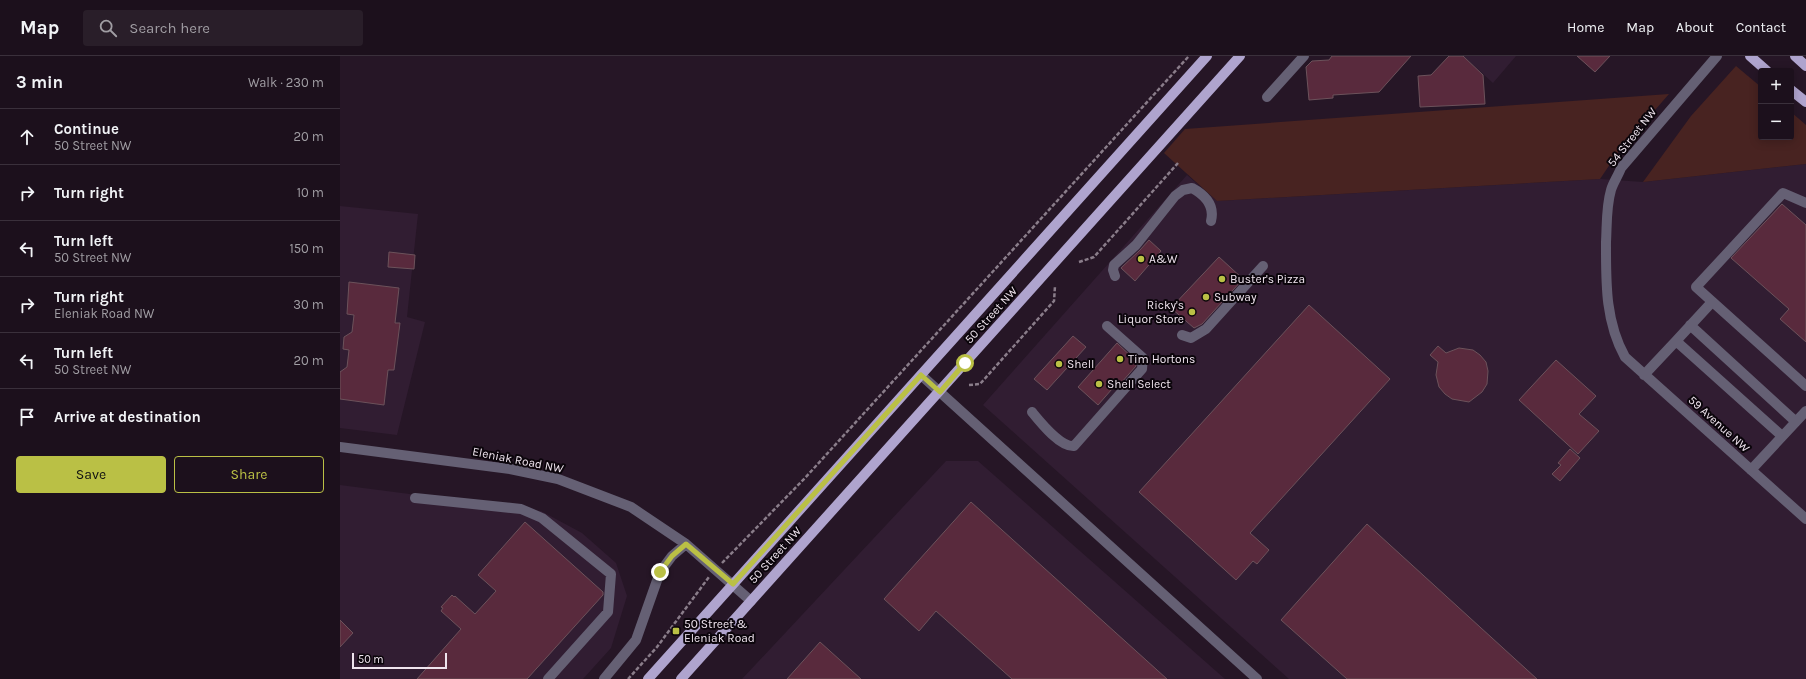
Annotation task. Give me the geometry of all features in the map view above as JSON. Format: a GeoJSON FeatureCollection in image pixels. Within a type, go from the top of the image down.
{"type":"FeatureCollection","features":[{"type":"Feature","properties":{"kind":"main road","name":"50 Street NW"},"geometry":{"type":"LineString","coordinates":[[648,679],[1207,56]]}},
{"type":"Feature","properties":{"kind":"main road","name":"50 Street NW"},"geometry":{"type":"LineString","coordinates":[[681,679],[1240,56]]}},
{"type":"Feature","properties":{"kind":"main road"},"geometry":{"type":"LineString","coordinates":[[1750,56],[1764,68]]}},
{"type":"Feature","properties":{"kind":"main road"},"geometry":{"type":"LineString","coordinates":[[1795,56],[1806,66]]}},
{"type":"Feature","properties":{"kind":"main road"},"geometry":{"type":"LineString","coordinates":[[1794,92],[1806,102]]}},
{"type":"Feature","properties":{"kind":"street"},"geometry":{"type":"LineString","coordinates":[[1268,97],[1304,56]]}},
{"type":"Feature","properties":{"kind":"street","name":"54 Street NW"},"geometry":{"type":"LineString","coordinates":[[1618,345],[1611,321],[1607,298],[1607,213],[1611,190],[1621,168],[1717,56]]}},
{"type":"Feature","properties":{"kind":"street"},"geometry":{"type":"LineString","coordinates":[[1115,276],[1113,270],[1114,265],[1136,244],[1175,196],[1183,190],[1192,188],[1206,199],[1210,205],[1212,213],[1211,221]]}},
{"type":"Feature","properties":{"kind":"street"},"geometry":{"type":"LineString","coordinates":[[1806,203],[1783,193],[1696,287],[1806,386]]}},
{"type":"Feature","properties":{"kind":"street"},"geometry":{"type":"LineString","coordinates":[[1182,335],[1191,338],[1195,337],[1206,329],[1263,266]]}},
{"type":"Feature","properties":{"kind":"street"},"geometry":{"type":"LineString","coordinates":[[1644,375],[1712,302]]}},
{"type":"Feature","properties":{"kind":"street"},"geometry":{"type":"LineString","coordinates":[[1690,325],[1796,422]]}},
{"type":"Feature","properties":{"kind":"street"},"geometry":{"type":"LineString","coordinates":[[1032,412],[1057,439],[1065,444],[1074,446],[1142,369],[1143,358],[1107,326]]}},
{"type":"Feature","properties":{"kind":"street"},"geometry":{"type":"LineString","coordinates":[[1676,341],[1782,436]]}},
{"type":"Feature","properties":{"kind":"street","name":"59 Avenue NW"},"geometry":{"type":"LineString","coordinates":[[1618,345],[1625,357],[1644,375],[1806,519]]}},
{"type":"Feature","properties":{"kind":"street"},"geometry":{"type":"LineString","coordinates":[[921,375],[1257,679]]}},
{"type":"Feature","properties":{"kind":"street"},"geometry":{"type":"LineString","coordinates":[[1751,470],[1806,411]]}},
{"type":"Feature","properties":{"kind":"street","name":"Eleniak Road NW"},"geometry":{"type":"LineString","coordinates":[[340,447],[510,469],[558,479],[631,506],[686,544],[751,601]]}},
{"type":"Feature","properties":{"kind":"street"},"geometry":{"type":"LineString","coordinates":[[415,498],[521,509],[542,518],[611,574],[608,612],[548,679]]}},
{"type":"Feature","properties":{"kind":"street"},"geometry":{"type":"LineString","coordinates":[[604,679],[636,640],[660,572],[672,556],[686,544]]}},
{"type":"Feature","properties":{"kind":"path"},"geometry":{"type":"LineString","coordinates":[[731,554],[805,478],[1189,56]]}},
{"type":"Feature","properties":{"kind":"path"},"geometry":{"type":"LineString","coordinates":[[1079,262],[1094,257],[1098,254],[1178,163]]}},
{"type":"Feature","properties":{"kind":"path"},"geometry":{"type":"LineString","coordinates":[[968,385],[980,384],[1054,301],[1055,286]]}},
{"type":"Feature","properties":{"kind":"path"},"geometry":{"type":"LineString","coordinates":[[628,679],[660,643],[706,581]]}},
{"type":"Feature","properties":{"kind":"shaded area"},"geometry":{"type":"Polygon","coordinates":[[[1463,56],[1516,56],[1493,83],[1463,56]]]}},
{"type":"Feature","properties":{"kind":"shaded area"},"geometry":{"type":"Polygon","coordinates":[[[1736,66],[1758,84],[1758,140],[1794,140],[1794,115],[1806,125],[1806,164],[1643,182],[1691,116],[1736,66]]]}},
{"type":"Feature","properties":{"kind":"shaded area"},"geometry":{"type":"Polygon","coordinates":[[[1669,94],[1619,151],[1600,179],[1217,201],[1164,153],[1185,129],[1669,94]]]}},
{"type":"Feature","properties":{"kind":"shaded area"},"geometry":{"type":"Polygon","coordinates":[[[1806,164],[1806,679],[1289,679],[983,405],[1187,175],[1217,201],[1600,179],[1643,182],[1806,164]]]}},
{"type":"Feature","properties":{"kind":"shaded area"},"geometry":{"type":"Polygon","coordinates":[[[340,206],[418,214],[407,317],[425,322],[397,435],[340,428],[340,206]]]}},
{"type":"Feature","properties":{"kind":"shaded area"},"geometry":{"type":"Polygon","coordinates":[[[946,461],[978,461],[1225,679],[742,679],[946,461]]]}},
{"type":"Feature","properties":{"kind":"shaded area"},"geometry":{"type":"Polygon","coordinates":[[[340,485],[541,511],[582,533],[616,563],[627,596],[611,648],[583,679],[340,679],[340,485]]]}},
{"type":"Feature","properties":{"kind":"building"},"geometry":{"type":"Polygon","coordinates":[[[1332,56],[1411,56],[1379,92],[1333,95],[1333,98],[1309,100],[1306,67],[1312,61],[1329,60],[1332,56]]]}},
{"type":"Feature","properties":{"kind":"building"},"geometry":{"type":"Polygon","coordinates":[[[1449,56],[1463,56],[1483,75],[1485,104],[1420,107],[1418,76],[1431,75],[1449,56]]]}},
{"type":"Feature","properties":{"kind":"building"},"geometry":{"type":"Polygon","coordinates":[[[1577,56],[1610,56],[1595,72],[1577,56]]]}},
{"type":"Feature","properties":{"kind":"building"},"geometry":{"type":"Polygon","coordinates":[[[1782,204],[1806,225],[1806,342],[1780,319],[1789,309],[1731,258],[1782,204]]]}},
{"type":"Feature","properties":{"kind":"building","name":"A&W"},"geometry":{"type":"Polygon","coordinates":[[[1149,240],[1161,251],[1135,281],[1121,268],[1149,240]]]}},
{"type":"Feature","properties":{"kind":"building"},"geometry":{"type":"Polygon","coordinates":[[[389,252],[415,255],[414,269],[388,267],[389,252]]]}},
{"type":"Feature","properties":{"kind":"building"},"geometry":{"type":"Polygon","coordinates":[[[1219,257],[1243,279],[1202,324],[1194,328],[1171,308],[1219,257]]]}},
{"type":"Feature","properties":{"kind":"building"},"geometry":{"type":"Polygon","coordinates":[[[349,282],[399,288],[395,323],[400,323],[394,370],[388,370],[384,405],[340,399],[340,372],[347,367],[349,350],[343,349],[344,337],[352,332],[354,315],[347,314],[349,282]]]}},
{"type":"Feature","properties":{"kind":"building"},"geometry":{"type":"Polygon","coordinates":[[[1309,305],[1390,379],[1250,533],[1269,550],[1257,564],[1253,561],[1236,580],[1139,492],[1309,305]]]}},
{"type":"Feature","properties":{"kind":"building","name":"Shell"},"geometry":{"type":"Polygon","coordinates":[[[1073,336],[1086,347],[1047,390],[1034,379],[1073,336]]]}},
{"type":"Feature","properties":{"kind":"building"},"geometry":{"type":"Polygon","coordinates":[[[1117,343],[1136,361],[1136,366],[1121,383],[1119,381],[1098,405],[1078,387],[1117,343]]]}},
{"type":"Feature","properties":{"kind":"building"},"geometry":{"type":"Polygon","coordinates":[[[1438,346],[1446,353],[1459,348],[1473,350],[1486,362],[1488,371],[1487,384],[1482,392],[1469,402],[1452,399],[1439,387],[1436,375],[1438,362],[1430,355],[1438,346]]]}},
{"type":"Feature","properties":{"kind":"building"},"geometry":{"type":"Polygon","coordinates":[[[1556,360],[1596,396],[1579,414],[1599,431],[1578,454],[1519,400],[1556,360]]]}},
{"type":"Feature","properties":{"kind":"building"},"geometry":{"type":"Polygon","coordinates":[[[1570,449],[1580,458],[1560,481],[1552,474],[1561,465],[1558,463],[1570,449]]]}},
{"type":"Feature","properties":{"kind":"building"},"geometry":{"type":"Polygon","coordinates":[[[971,502],[1167,679],[1012,679],[936,611],[919,631],[884,599],[971,502]]]}},
{"type":"Feature","properties":{"kind":"building"},"geometry":{"type":"Polygon","coordinates":[[[525,522],[603,592],[603,595],[527,679],[417,679],[461,629],[441,611],[443,608],[441,607],[452,595],[475,614],[496,591],[478,575],[525,522]]]}},
{"type":"Feature","properties":{"kind":"building"},"geometry":{"type":"Polygon","coordinates":[[[1367,524],[1537,679],[1347,679],[1281,620],[1367,524]]]}},
{"type":"Feature","properties":{"kind":"building"},"geometry":{"type":"Polygon","coordinates":[[[340,620],[353,633],[340,647],[340,620]]]}},
{"type":"Feature","properties":{"kind":"building"},"geometry":{"type":"Polygon","coordinates":[[[820,642],[861,679],[787,679],[820,642]]]}},
{"type":"Feature","properties":{"kind":"place","name":"A&W"},"geometry":{"type":"Point","coordinates":[1141,259]}},
{"type":"Feature","properties":{"kind":"place","name":"Buster's Pizza"},"geometry":{"type":"Point","coordinates":[1222,279]}},
{"type":"Feature","properties":{"kind":"place","name":"Subway"},"geometry":{"type":"Point","coordinates":[1206,297]}},
{"type":"Feature","properties":{"kind":"place","name":"Ricky's Liquor Store"},"geometry":{"type":"Point","coordinates":[1192,312]}},
{"type":"Feature","properties":{"kind":"place","name":"Tim Hortons"},"geometry":{"type":"Point","coordinates":[1120,359]}},
{"type":"Feature","properties":{"kind":"place","name":"Shell"},"geometry":{"type":"Point","coordinates":[1059,364]}},
{"type":"Feature","properties":{"kind":"place","name":"Shell Select"},"geometry":{"type":"Point","coordinates":[1099,384]}},
{"type":"Feature","properties":{"kind":"place","name":"50 Street & Eleniak Road"},"geometry":{"type":"Point","coordinates":[676,631]}},
{"type":"Feature","properties":{"kind":"route"},"geometry":{"type":"LineString","coordinates":[[660,572],[672,556],[686,544],[733,584],[921,375],[940,392],[965,363]]}}]}
